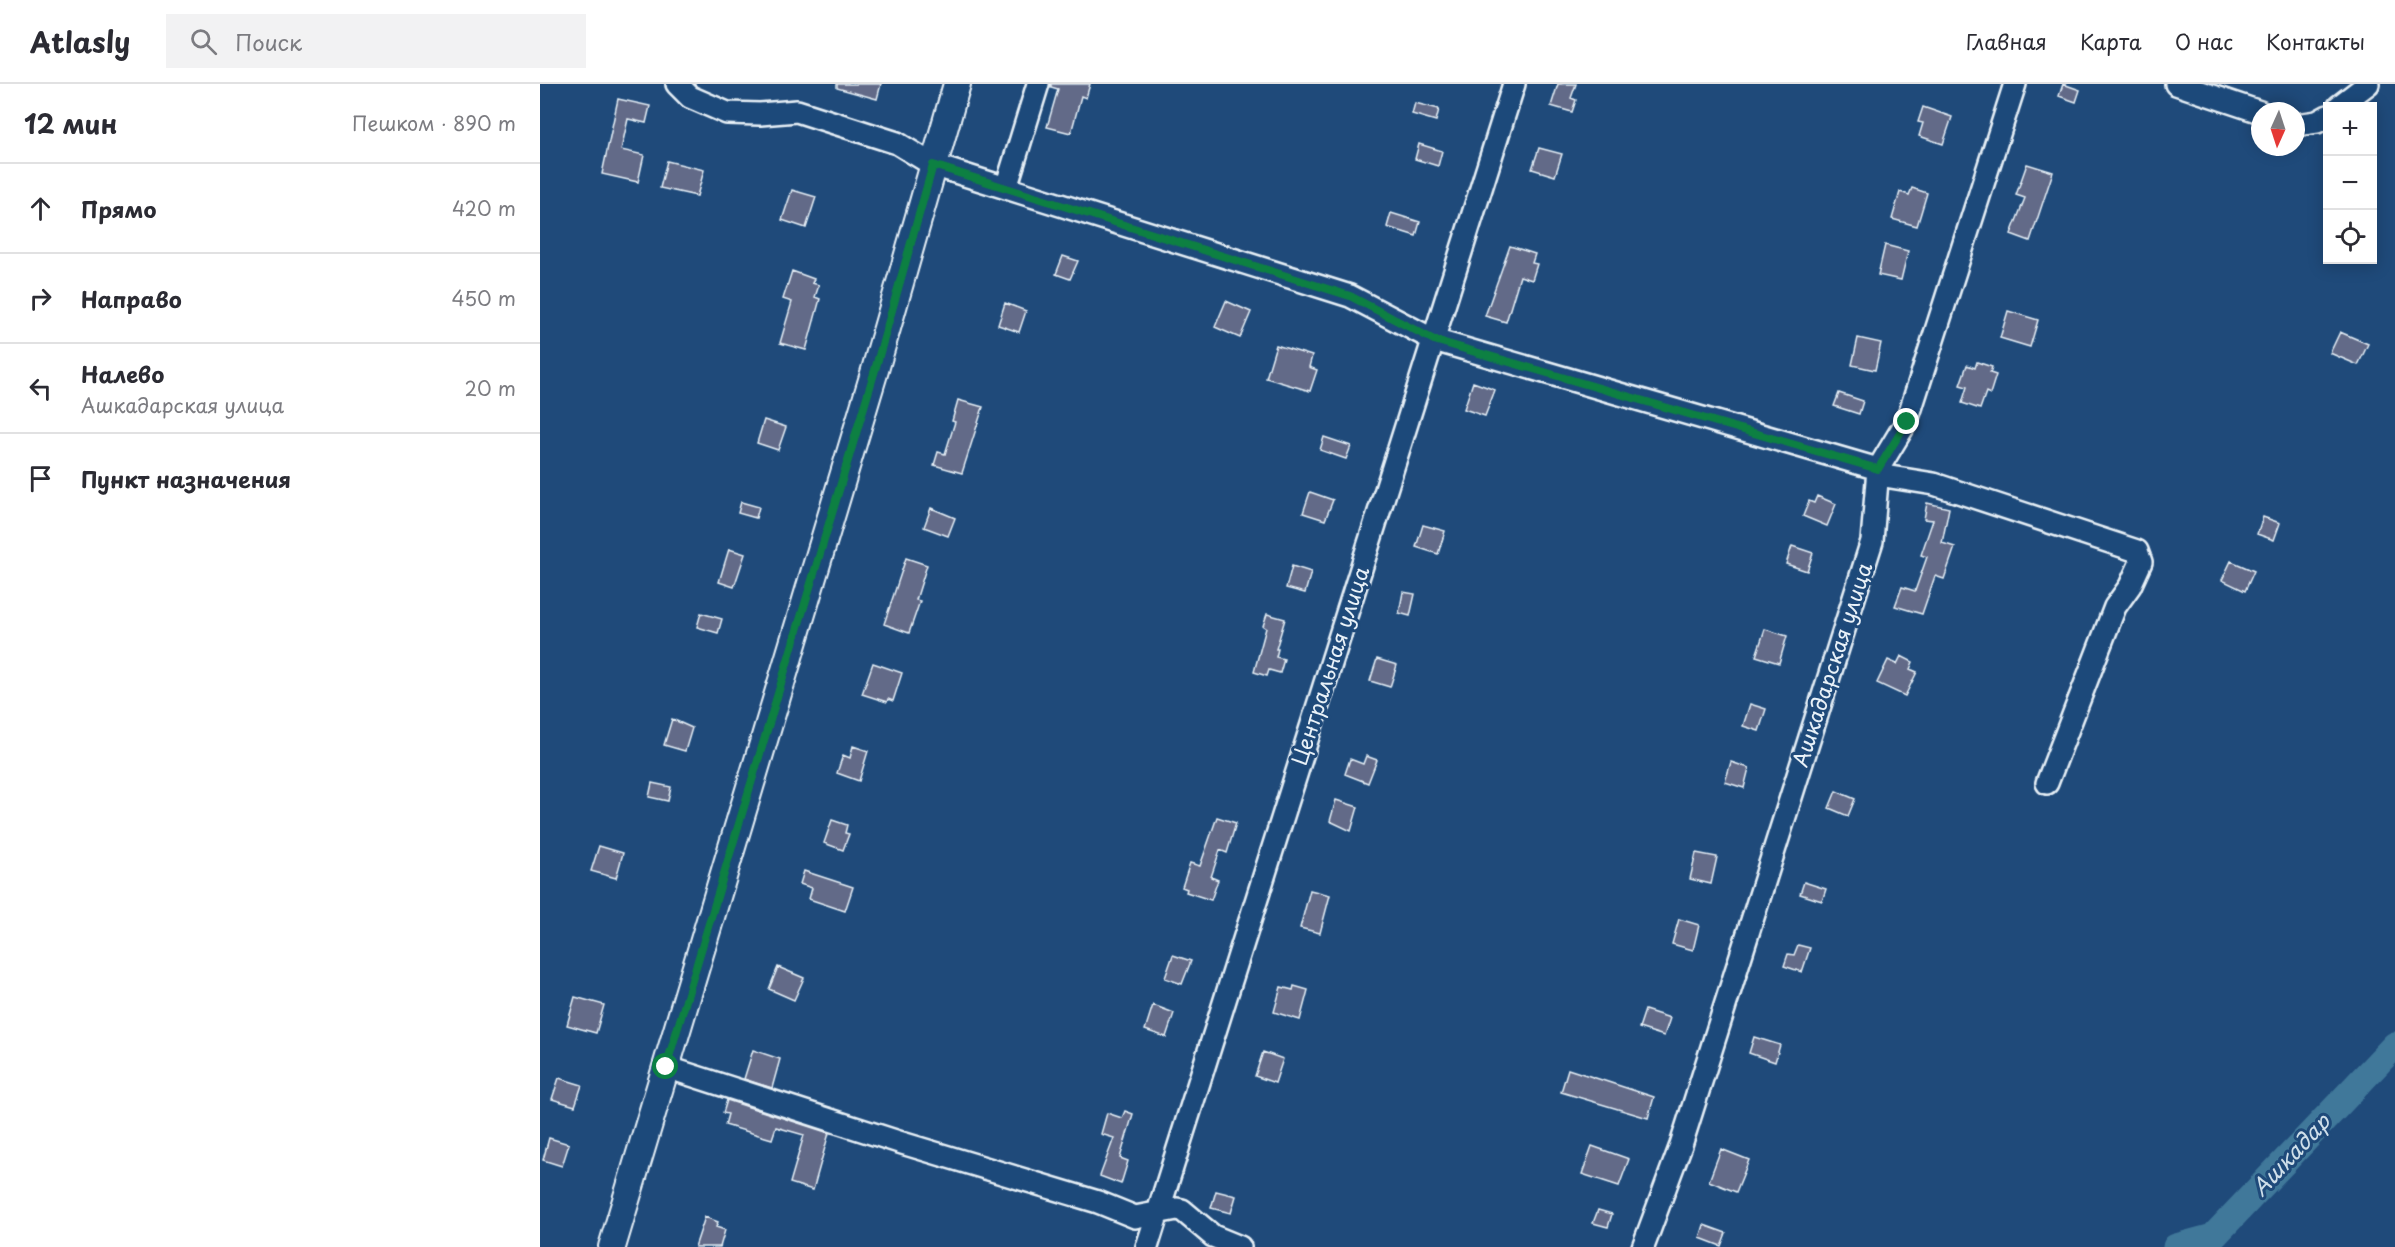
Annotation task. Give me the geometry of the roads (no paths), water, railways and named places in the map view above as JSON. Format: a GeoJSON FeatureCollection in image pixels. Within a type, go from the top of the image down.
{"type":"FeatureCollection","features":[{"type":"Feature","properties":{"kind":"main road"},"geometry":{"type":"LineString","coordinates":[[612,1247],[875,370],[957,84]]}},
{"type":"Feature","properties":{"kind":"street"},"geometry":{"type":"LineString","coordinates":[[677,84],[690,97],[727,113],[760,114],[797,111],[897,143],[933,165],[1350,296],[1434,340],[1878,472],[1934,484],[2137,550],[2141,562],[2130,586],[2115,607],[2046,783]]}},
{"type":"Feature","properties":{"kind":"street"},"geometry":{"type":"LineString","coordinates":[[1006,188],[1038,84]]}},
{"type":"Feature","properties":{"kind":"street","name":"Центральная улица"},"geometry":{"type":"LineString","coordinates":[[1147,1247],[1514,84]]}},
{"type":"Feature","properties":{"kind":"street","name":"Ашкадарская улица"},"geometry":{"type":"LineString","coordinates":[[1643,1247],[1681,1145],[1872,541],[1878,472],[1907,422],[2015,84]]}},
{"type":"Feature","properties":{"kind":"street"},"geometry":{"type":"LineString","coordinates":[[2176,84],[2251,109]]}},
{"type":"Feature","properties":{"kind":"street"},"geometry":{"type":"LineString","coordinates":[[2344,102],[2368,84]]}},
{"type":"Feature","properties":{"kind":"street"},"geometry":{"type":"LineString","coordinates":[[2305,124],[2323,119]]}},
{"type":"Feature","properties":{"kind":"street"},"geometry":{"type":"LineString","coordinates":[[666,1067],[902,1143],[1098,1202],[1135,1217],[1182,1210],[1213,1236],[1240,1247]]}},
{"type":"Feature","properties":{"kind":"waterway","name":"Ашкадар"},"geometry":{"type":"LineString","coordinates":[[2176,1247],[2213,1237],[2395,1045]]}}]}
